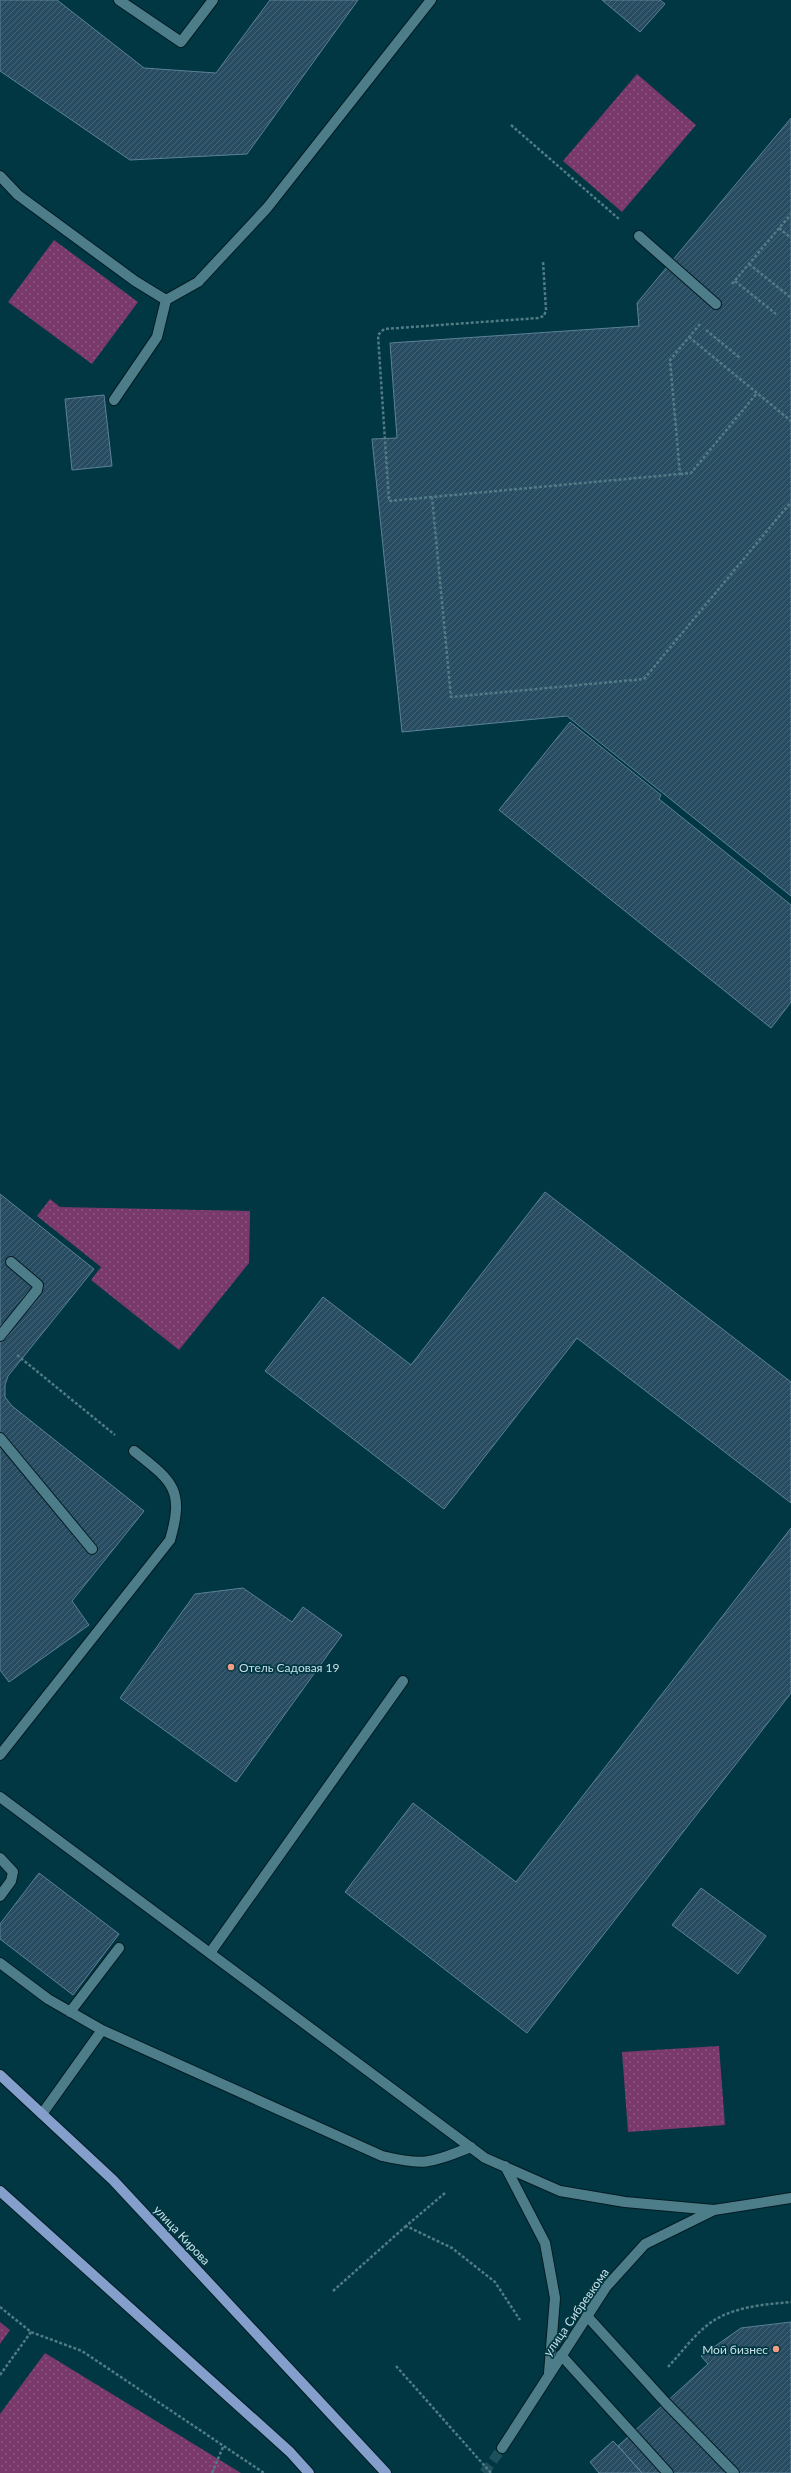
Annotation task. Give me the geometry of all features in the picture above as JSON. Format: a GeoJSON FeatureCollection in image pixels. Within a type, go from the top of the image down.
{"type":"FeatureCollection","features":[{"type":"Feature","properties":{"kind":"main road","name":"улица Кирова"},"geometry":{"type":"LineString","coordinates":[[0,2075],[113,2180],[386,2473]]}},
{"type":"Feature","properties":{"kind":"main road"},"geometry":{"type":"LineString","coordinates":[[0,2191],[290,2452],[309,2473]]}},
{"type":"Feature","properties":{"kind":"street"},"geometry":{"type":"LineString","coordinates":[[119,0],[181,42],[213,0]]}},
{"type":"Feature","properties":{"kind":"street"},"geometry":{"type":"LineString","coordinates":[[114,400],[157,337],[166,300],[198,282],[267,208],[431,0]]}},
{"type":"Feature","properties":{"kind":"street"},"geometry":{"type":"LineString","coordinates":[[0,176],[18,195],[135,281],[166,300]]}},
{"type":"Feature","properties":{"kind":"street"},"geometry":{"type":"LineString","coordinates":[[639,236],[716,304]]}},
{"type":"Feature","properties":{"kind":"street"},"geometry":{"type":"LineString","coordinates":[[0,1336],[37,1290],[38,1285],[11,1262]]}},
{"type":"Feature","properties":{"kind":"street"},"geometry":{"type":"LineString","coordinates":[[0,1438],[92,1549]]}},
{"type":"Feature","properties":{"kind":"street"},"geometry":{"type":"LineString","coordinates":[[0,1755],[170,1540],[176,1504],[174,1488],[166,1476],[134,1451]]}},
{"type":"Feature","properties":{"kind":"street"},"geometry":{"type":"LineString","coordinates":[[210,1953],[402,1681]]}},
{"type":"Feature","properties":{"kind":"street"},"geometry":{"type":"LineString","coordinates":[[0,1797],[485,2158],[560,2191],[625,2202],[714,2210]]}},
{"type":"Feature","properties":{"kind":"street"},"geometry":{"type":"LineString","coordinates":[[0,1858],[13,1872],[11,1881],[0,1896]]}},
{"type":"Feature","properties":{"kind":"street"},"geometry":{"type":"LineString","coordinates":[[70,2012],[119,1948]]}},
{"type":"Feature","properties":{"kind":"street"},"geometry":{"type":"LineString","coordinates":[[0,1963],[48,1999],[102,2030],[382,2156],[415,2164],[434,2161],[471,2147]]}},
{"type":"Feature","properties":{"kind":"street"},"geometry":{"type":"LineString","coordinates":[[42,2114],[102,2030]]}},
{"type":"Feature","properties":{"kind":"street"},"geometry":{"type":"LineString","coordinates":[[504,2166],[545,2243],[555,2298],[548,2375]]}},
{"type":"Feature","properties":{"kind":"street","name":"улица Сибревкома"},"geometry":{"type":"LineString","coordinates":[[502,2448],[606,2287],[645,2244],[714,2210],[791,2198]]}},
{"type":"Feature","properties":{"kind":"street"},"geometry":{"type":"LineString","coordinates":[[587,2316],[734,2473]]}},
{"type":"Feature","properties":{"kind":"street"},"geometry":{"type":"LineString","coordinates":[[561,2355],[668,2473]]}},
{"type":"Feature","properties":{"kind":"path"},"geometry":{"type":"LineString","coordinates":[[511,125],[639,236]]}},
{"type":"Feature","properties":{"kind":"path"},"geometry":{"type":"LineString","coordinates":[[680,474],[670,360],[791,214]]}},
{"type":"Feature","properties":{"kind":"path"},"geometry":{"type":"LineString","coordinates":[[779,228],[791,238]]}},
{"type":"Feature","properties":{"kind":"path"},"geometry":{"type":"LineString","coordinates":[[543,261],[546,310],[544,316],[538,318],[384,329],[378,335],[389,501],[691,473],[757,393]]}},
{"type":"Feature","properties":{"kind":"path"},"geometry":{"type":"LineString","coordinates":[[750,264],[790,297]]}},
{"type":"Feature","properties":{"kind":"path"},"geometry":{"type":"LineString","coordinates":[[736,281],[776,314]]}},
{"type":"Feature","properties":{"kind":"path"},"geometry":{"type":"LineString","coordinates":[[699,324],[740,358]]}},
{"type":"Feature","properties":{"kind":"path"},"geometry":{"type":"LineString","coordinates":[[689,337],[791,421]]}},
{"type":"Feature","properties":{"kind":"path"},"geometry":{"type":"LineString","coordinates":[[432,497],[451,696],[644,679],[791,502]]}},
{"type":"Feature","properties":{"kind":"path"},"geometry":{"type":"LineString","coordinates":[[22,1359],[134,1451]]}},
{"type":"Feature","properties":{"kind":"path"},"geometry":{"type":"LineString","coordinates":[[333,2291],[445,2193]]}},
{"type":"Feature","properties":{"kind":"path"},"geometry":{"type":"LineString","coordinates":[[406,2226],[452,2248],[495,2282],[520,2320]]}},
{"type":"Feature","properties":{"kind":"path"},"geometry":{"type":"LineString","coordinates":[[667,2368],[700,2332],[720,2317],[742,2309],[791,2302]]}},
{"type":"Feature","properties":{"kind":"path"},"geometry":{"type":"LineString","coordinates":[[0,2307],[31,2332],[82,2351],[223,2447],[264,2473]]}},
{"type":"Feature","properties":{"kind":"path"},"geometry":{"type":"LineString","coordinates":[[0,2375],[31,2332]]}},
{"type":"Feature","properties":{"kind":"path"},"geometry":{"type":"LineString","coordinates":[[396,2366],[491,2473]]}},
{"type":"Feature","properties":{"kind":"path"},"geometry":{"type":"LineString","coordinates":[[212,2473],[223,2447]]}},
{"type":"Feature","properties":{"kind":"shaded area"},"geometry":{"type":"Polygon","coordinates":[[[637,74],[696,125],[622,212],[563,161],[637,74]]]}},
{"type":"Feature","properties":{"kind":"shaded area"},"geometry":{"type":"Polygon","coordinates":[[[54,240],[138,302],[92,364],[8,302],[54,240]]]}},
{"type":"Feature","properties":{"kind":"shaded area"},"geometry":{"type":"Polygon","coordinates":[[[50,1199],[60,1207],[250,1211],[249,1263],[179,1350],[91,1280],[101,1267],[37,1216],[50,1199]]]}},
{"type":"Feature","properties":{"kind":"shaded area"},"geometry":{"type":"Polygon","coordinates":[[[719,2046],[725,2125],[628,2132],[622,2052],[719,2046]]]}},
{"type":"Feature","properties":{"kind":"shaded area"},"geometry":{"type":"Polygon","coordinates":[[[0,2322],[10,2330],[0,2344],[0,2322]]]}},
{"type":"Feature","properties":{"kind":"shaded area"},"geometry":{"type":"Polygon","coordinates":[[[45,2353],[241,2473],[0,2473],[0,2414],[45,2353]]]}},
{"type":"Feature","properties":{"kind":"building"},"geometry":{"type":"Polygon","coordinates":[[[0,0],[57,0],[144,68],[216,73],[270,0],[358,0],[247,154],[130,160],[0,71],[0,0]]]}},
{"type":"Feature","properties":{"kind":"building"},"geometry":{"type":"Polygon","coordinates":[[[602,0],[660,0],[665,4],[640,32],[602,0]]]}},
{"type":"Feature","properties":{"kind":"building"},"geometry":{"type":"Polygon","coordinates":[[[791,118],[791,896],[567,716],[402,732],[372,439],[397,438],[390,343],[639,326],[637,303],[791,118]]]}},
{"type":"Feature","properties":{"kind":"building"},"geometry":{"type":"Polygon","coordinates":[[[104,395],[112,466],[72,470],[65,399],[104,395]]]}},
{"type":"Feature","properties":{"kind":"building"},"geometry":{"type":"Polygon","coordinates":[[[570,722],[661,795],[659,799],[791,905],[791,1002],[771,1028],[499,810],[570,722]]]}},
{"type":"Feature","properties":{"kind":"building"},"geometry":{"type":"Polygon","coordinates":[[[545,1192],[791,1382],[791,1503],[577,1338],[444,1509],[265,1371],[323,1297],[411,1365],[545,1192]]]}},
{"type":"Feature","properties":{"kind":"building"},"geometry":{"type":"Polygon","coordinates":[[[0,1194],[94,1269],[8,1376],[5,1385],[5,1397],[12,1406],[144,1511],[72,1601],[89,1625],[9,1682],[0,1670],[0,1194]]]}},
{"type":"Feature","properties":{"kind":"building"},"geometry":{"type":"Polygon","coordinates":[[[791,1528],[791,1693],[527,2033],[345,1892],[413,1803],[516,1882],[791,1528]]]}},
{"type":"Feature","properties":{"kind":"building","name":"Отель Садовая 19"},"geometry":{"type":"Polygon","coordinates":[[[243,1588],[292,1622],[303,1607],[342,1635],[236,1782],[120,1698],[195,1594],[243,1588]]]}},
{"type":"Feature","properties":{"kind":"building"},"geometry":{"type":"Polygon","coordinates":[[[39,1873],[119,1934],[73,1995],[0,1939],[0,1924],[39,1873]]]}},
{"type":"Feature","properties":{"kind":"building"},"geometry":{"type":"Polygon","coordinates":[[[701,1888],[766,1936],[738,1974],[672,1925],[701,1888]]]}},
{"type":"Feature","properties":{"kind":"building"},"geometry":{"type":"Polygon","coordinates":[[[791,2322],[791,2473],[642,2473],[618,2446],[708,2364],[701,2356],[741,2328],[791,2322]]]}},
{"type":"Feature","properties":{"kind":"building"},"geometry":{"type":"Polygon","coordinates":[[[613,2441],[642,2473],[599,2473],[590,2462],[613,2441]]]}},
{"type":"Feature","properties":{"kind":"tunnel"},"geometry":{"type":"LineString","coordinates":[[484,2473],[502,2448]]}},
{"type":"Feature","properties":{"kind":"place","name":"Отель Садовая 19"},"geometry":{"type":"Point","coordinates":[231,1667]}},
{"type":"Feature","properties":{"kind":"place","name":"Мой бизнес"},"geometry":{"type":"Point","coordinates":[776,2349]}}]}
